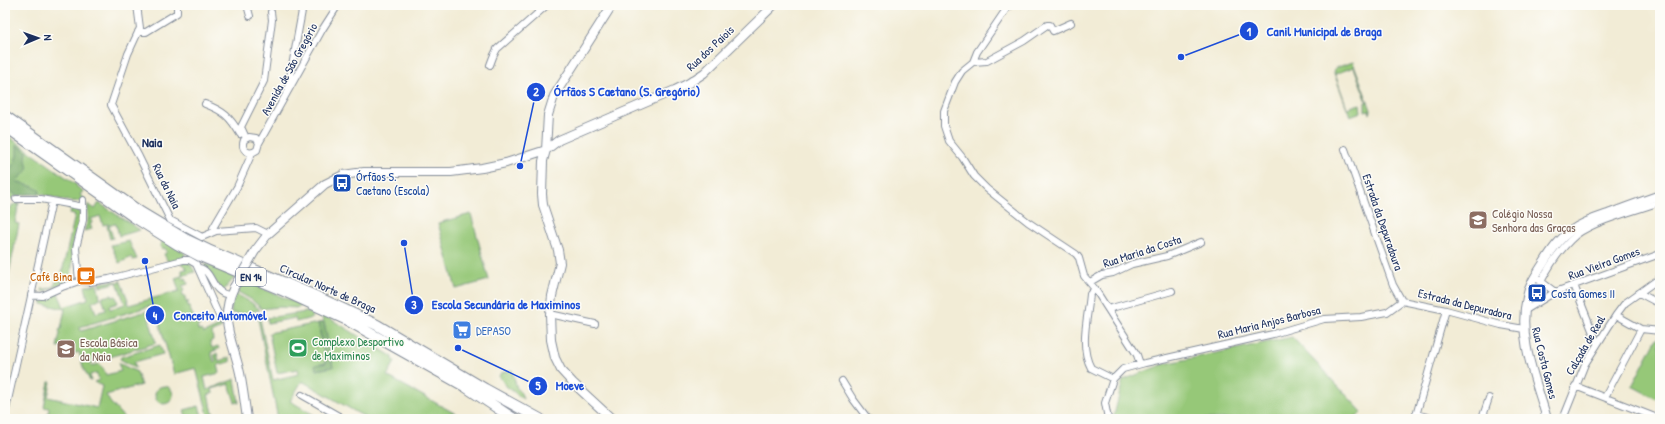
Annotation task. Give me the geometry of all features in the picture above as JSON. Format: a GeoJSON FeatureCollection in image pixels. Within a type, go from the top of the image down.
{"type":"FeatureCollection","features":[{"type":"Feature","properties":{"kind":"highway","name":"Circular Norte de Braga"},"geometry":{"type":"LineString","coordinates":[[5,116],[140,212],[185,239],[313,295],[377,325],[484,389],[540,419]]}},
{"type":"Feature","properties":{"kind":"highway","name":"Circular Norte de Braga"},"geometry":{"type":"LineString","coordinates":[[5,126],[134,217],[177,244],[200,256],[330,312],[460,384],[514,419]]}},
{"type":"Feature","properties":{"kind":"street","name":"Rua da Naia"},"geometry":{"type":"LineString","coordinates":[[137,5],[140,28],[122,70],[111,105],[170,220],[202,237],[216,231]]}},
{"type":"Feature","properties":{"kind":"street"},"geometry":{"type":"LineString","coordinates":[[138,32],[146,32],[177,13],[177,5]]}},
{"type":"Feature","properties":{"kind":"street"},"geometry":{"type":"LineString","coordinates":[[247,5],[250,16]]}},
{"type":"Feature","properties":{"kind":"street","name":"Avenida de São Gregório"},"geometry":{"type":"LineString","coordinates":[[259,143],[322,30],[338,5]]}},
{"type":"Feature","properties":{"kind":"street"},"geometry":{"type":"LineString","coordinates":[[490,65],[497,49],[547,5]]}},
{"type":"Feature","properties":{"kind":"street"},"geometry":{"type":"LineString","coordinates":[[612,5],[554,96],[548,115],[546,150],[542,172],[543,205],[558,250],[560,263],[552,296],[550,314],[551,340],[555,358],[561,370],[612,419]]}},
{"type":"Feature","properties":{"kind":"street","name":"Rua dos Paiois"},"geometry":{"type":"LineString","coordinates":[[230,295],[255,251],[268,234],[325,184],[343,175],[380,171],[451,172],[506,163],[546,150],[559,140],[617,116],[689,83],[704,73],[774,5]]}},
{"type":"Feature","properties":{"kind":"street"},"geometry":{"type":"LineString","coordinates":[[1009,5],[977,52],[973,62],[962,71],[955,82],[944,111],[944,126],[949,141],[962,157],[974,176],[987,188],[1028,222],[1076,254],[1079,258],[1084,276],[1090,282],[1108,309],[1137,355],[1140,364]]}},
{"type":"Feature","properties":{"kind":"street"},"geometry":{"type":"LineString","coordinates":[[287,94],[302,11]]}},
{"type":"Feature","properties":{"kind":"street"},"geometry":{"type":"LineString","coordinates":[[252,153],[248,152],[242,146],[245,139],[241,127],[264,81],[272,20],[270,12]]}},
{"type":"Feature","properties":{"kind":"street"},"geometry":{"type":"LineString","coordinates":[[973,62],[987,61],[1024,41],[1047,25],[1050,25],[1053,31],[1071,23]]}},
{"type":"Feature","properties":{"kind":"street"},"geometry":{"type":"LineString","coordinates":[[205,104],[221,110],[231,119],[245,139]]}},
{"type":"Feature","properties":{"kind":"street"},"geometry":{"type":"LineString","coordinates":[[245,139],[254,137],[259,143],[257,150],[252,153],[237,187],[214,228],[216,231],[256,228],[268,234]]}},
{"type":"Feature","properties":{"kind":"street","name":"Estrada da Depuradoura"},"geometry":{"type":"LineString","coordinates":[[1345,149],[1393,285],[1402,301]]}},
{"type":"Feature","properties":{"kind":"street","name":"Rua Costa Gomes"},"geometry":{"type":"LineString","coordinates":[[1547,419],[1529,358],[1524,329],[1524,311],[1527,296],[1538,280],[1551,251],[1572,230],[1585,222],[1660,195]]}},
{"type":"Feature","properties":{"kind":"street"},"geometry":{"type":"LineString","coordinates":[[16,199],[30,198],[84,207]]}},
{"type":"Feature","properties":{"kind":"street"},"geometry":{"type":"LineString","coordinates":[[79,281],[76,248],[83,220],[83,200]]}},
{"type":"Feature","properties":{"kind":"street"},"geometry":{"type":"LineString","coordinates":[[5,414],[52,201]]}},
{"type":"Feature","properties":{"kind":"street"},"geometry":{"type":"LineString","coordinates":[[1555,292],[1538,280],[1560,251],[1578,234],[1589,227],[1660,202]]}},
{"type":"Feature","properties":{"kind":"street","name":"Rua Maria da Costa"},"geometry":{"type":"LineString","coordinates":[[1090,282],[1102,275],[1113,273],[1132,264],[1167,256],[1201,242]]}},
{"type":"Feature","properties":{"kind":"street","name":"Rua Vieira Gomes"},"geometry":{"type":"LineString","coordinates":[[1524,311],[1555,292],[1660,254]]}},
{"type":"Feature","properties":{"kind":"street"},"geometry":{"type":"LineString","coordinates":[[31,295],[42,296],[79,281],[90,282],[105,280],[184,260],[194,262],[199,268],[220,318],[226,320]]}},
{"type":"Feature","properties":{"kind":"street"},"geometry":{"type":"LineString","coordinates":[[199,268],[203,269],[221,294],[230,295],[227,306],[226,320],[240,373],[247,419]]}},
{"type":"Feature","properties":{"kind":"street","name":"Calçada de Real"},"geometry":{"type":"LineString","coordinates":[[1563,419],[1575,386],[1597,343],[1616,315],[1625,303],[1660,278]]}},
{"type":"Feature","properties":{"kind":"street"},"geometry":{"type":"LineString","coordinates":[[1574,285],[1597,343]]}},
{"type":"Feature","properties":{"kind":"street"},"geometry":{"type":"LineString","coordinates":[[1095,289],[1090,294],[1085,344],[1086,354],[1091,368],[1113,379],[1105,403],[1108,419]]}},
{"type":"Feature","properties":{"kind":"street"},"geometry":{"type":"LineString","coordinates":[[1108,309],[1172,291]]}},
{"type":"Feature","properties":{"kind":"street"},"geometry":{"type":"LineString","coordinates":[[1639,293],[1660,304]]}},
{"type":"Feature","properties":{"kind":"street","name":"Estrada da Depuradora"},"geometry":{"type":"LineString","coordinates":[[1402,301],[1446,310],[1501,325],[1524,329]]}},
{"type":"Feature","properties":{"kind":"street","name":"Rua Maria Anjos Barbosa"},"geometry":{"type":"LineString","coordinates":[[1113,379],[1123,369],[1140,364],[1273,334],[1324,319],[1361,317],[1387,312],[1402,301]]}},
{"type":"Feature","properties":{"kind":"street"},"geometry":{"type":"LineString","coordinates":[[1435,419],[1416,417],[1446,310]]}},
{"type":"Feature","properties":{"kind":"street"},"geometry":{"type":"LineString","coordinates":[[550,314],[594,324]]}},
{"type":"Feature","properties":{"kind":"street"},"geometry":{"type":"LineString","coordinates":[[1616,315],[1641,329],[1660,331]]}},
{"type":"Feature","properties":{"kind":"street"},"geometry":{"type":"LineString","coordinates":[[1605,397],[1641,329]]}},
{"type":"Feature","properties":{"kind":"street"},"geometry":{"type":"LineString","coordinates":[[842,381],[853,400],[868,419]]}},
{"type":"Feature","properties":{"kind":"street"},"geometry":{"type":"LineString","coordinates":[[1575,386],[1605,397],[1647,417],[1660,419]]}},
{"type":"Feature","properties":{"kind":"street"},"geometry":{"type":"LineString","coordinates":[[302,395],[344,419]]}},
{"type":"Feature","properties":{"kind":"street"},"geometry":{"type":"LineString","coordinates":[[1482,419],[1489,398]]}},
{"type":"Feature","properties":{"kind":"green space"},"geometry":{"type":"Polygon","coordinates":[[[1353,62],[1371,110],[1370,114],[1369,110],[1365,111],[1365,102],[1367,102],[1354,67],[1335,74],[1347,107],[1334,73],[1335,68],[1353,62]]]}},
{"type":"Feature","properties":{"kind":"green space"},"geometry":{"type":"Polygon","coordinates":[[[1360,104],[1361,112],[1350,116],[1347,108],[1360,104]]]}},
{"type":"Feature","properties":{"kind":"green space"},"geometry":{"type":"Polygon","coordinates":[[[5,134],[77,185],[76,186],[83,191],[80,195],[85,199],[80,201],[68,201],[39,194],[31,194],[17,196],[7,200],[5,199],[7,193],[5,193],[5,134]]]}},
{"type":"Feature","properties":{"kind":"green space"},"geometry":{"type":"Polygon","coordinates":[[[17,145],[27,152],[26,159],[28,170],[16,181],[37,189],[40,191],[39,194],[17,196],[5,187],[5,176],[13,165],[17,156],[17,145]]]}},
{"type":"Feature","properties":{"kind":"green space"},"geometry":{"type":"Polygon","coordinates":[[[19,203],[15,223],[19,224],[5,293],[5,222],[12,205],[19,203]]]}},
{"type":"Feature","properties":{"kind":"green space"},"geometry":{"type":"Polygon","coordinates":[[[99,203],[140,230],[119,236],[116,224],[109,225],[113,238],[110,239],[107,226],[108,224],[103,225],[100,216],[91,219],[92,223],[90,224],[92,229],[84,231],[88,220],[88,204],[95,209],[99,203]]]}},
{"type":"Feature","properties":{"kind":"green space"},"geometry":{"type":"Polygon","coordinates":[[[67,207],[78,209],[80,212],[74,242],[71,280],[43,292],[42,289],[51,288],[56,281],[60,281],[75,215],[70,214],[71,210],[67,207]]]}},
{"type":"Feature","properties":{"kind":"green space"},"geometry":{"type":"Polygon","coordinates":[[[471,214],[489,280],[456,289],[438,223],[471,214]]]}},
{"type":"Feature","properties":{"kind":"green space"},"geometry":{"type":"Polygon","coordinates":[[[163,240],[185,253],[184,258],[168,262],[164,254],[167,252],[165,248],[162,249],[160,246],[163,240]]]}},
{"type":"Feature","properties":{"kind":"green space"},"geometry":{"type":"Polygon","coordinates":[[[129,241],[137,259],[133,260],[132,257],[119,263],[111,245],[129,241]]]}},
{"type":"Feature","properties":{"kind":"green space"},"geometry":{"type":"Polygon","coordinates":[[[189,262],[195,272],[182,276],[182,270],[187,269],[181,263],[189,262]]]}},
{"type":"Feature","properties":{"kind":"green space"},"geometry":{"type":"Polygon","coordinates":[[[205,263],[235,277],[223,291],[205,267],[205,263]]]}},
{"type":"Feature","properties":{"kind":"green space"},"geometry":{"type":"Polygon","coordinates":[[[182,276],[183,279],[186,278],[188,284],[182,286],[184,290],[182,293],[183,296],[186,296],[186,302],[189,302],[187,303],[197,324],[200,325],[197,327],[199,331],[202,330],[204,333],[221,325],[222,328],[212,332],[213,340],[210,342],[212,348],[218,346],[219,349],[211,352],[214,362],[216,362],[214,355],[217,353],[219,361],[230,357],[230,362],[218,365],[220,373],[204,377],[207,390],[235,379],[239,403],[235,402],[229,384],[212,389],[213,393],[208,395],[215,419],[209,419],[196,368],[174,374],[154,305],[80,327],[81,331],[147,311],[156,343],[90,363],[91,366],[98,364],[103,368],[106,375],[121,371],[118,363],[137,372],[141,385],[106,395],[110,402],[125,419],[47,419],[49,408],[44,407],[49,382],[51,382],[48,397],[97,408],[102,386],[94,382],[99,380],[96,373],[90,375],[90,381],[83,367],[79,352],[66,356],[63,346],[57,347],[60,333],[59,330],[61,329],[65,309],[42,304],[42,300],[58,293],[64,307],[88,299],[85,286],[97,284],[100,297],[92,302],[96,313],[106,310],[102,297],[112,295],[112,297],[116,296],[118,303],[109,306],[110,309],[125,304],[117,282],[100,287],[99,283],[114,281],[119,282],[120,280],[129,305],[179,291],[175,278],[182,276]]]}},
{"type":"Feature","properties":{"kind":"green space"},"geometry":{"type":"Polygon","coordinates":[[[244,281],[302,305],[298,308],[278,307],[262,309],[252,300],[238,292],[244,281]]]}},
{"type":"Feature","properties":{"kind":"green space"},"geometry":{"type":"Polygon","coordinates":[[[236,294],[252,303],[260,310],[243,314],[231,313],[232,303],[236,294]]]}},
{"type":"Feature","properties":{"kind":"green space"},"geometry":{"type":"Polygon","coordinates":[[[306,312],[312,314],[312,318],[296,322],[295,318],[268,323],[267,318],[306,312]]]}},
{"type":"Feature","properties":{"kind":"green space"},"geometry":{"type":"Polygon","coordinates":[[[321,313],[393,357],[395,362],[387,376],[465,419],[368,419],[302,381],[290,401],[321,419],[278,419],[258,319],[260,319],[273,380],[299,374],[298,369],[277,373],[269,333],[318,323],[326,363],[316,370],[333,367],[321,313]]]}},
{"type":"Feature","properties":{"kind":"green space"},"geometry":{"type":"Polygon","coordinates":[[[324,322],[333,367],[316,370],[315,365],[326,363],[318,323],[324,322]]]}},
{"type":"Feature","properties":{"kind":"green space"},"geometry":{"type":"Polygon","coordinates":[[[1292,337],[1362,412],[1353,419],[1113,419],[1123,380],[1164,364],[1292,337]]]}},
{"type":"Feature","properties":{"kind":"green space"},"geometry":{"type":"Polygon","coordinates":[[[1657,338],[1660,339],[1660,401],[1632,386],[1657,338]]]}},
{"type":"Feature","properties":{"kind":"green space"},"geometry":{"type":"Polygon","coordinates":[[[160,345],[163,354],[134,362],[136,368],[120,359],[121,357],[160,345]]]}},
{"type":"Feature","properties":{"kind":"green space"},"geometry":{"type":"Polygon","coordinates":[[[512,370],[517,389],[521,393],[523,399],[506,386],[499,376],[501,373],[512,370]]]}},
{"type":"Feature","properties":{"kind":"green space"},"geometry":{"type":"Polygon","coordinates":[[[164,386],[170,389],[173,395],[170,401],[164,404],[158,401],[155,395],[158,389],[164,386]]]}},
{"type":"Feature","properties":{"kind":"green space"},"geometry":{"type":"Polygon","coordinates":[[[199,406],[203,419],[187,419],[184,410],[199,406]]]}},
{"type":"Feature","properties":{"kind":"place","name":"Canil Municipal de Braga"},"geometry":{"type":"Point","coordinates":[1181,57]}},
{"type":"Feature","properties":{"kind":"place","name":"Órfãos S Caetano (S. Gregório)"},"geometry":{"type":"Point","coordinates":[520,166]}},
{"type":"Feature","properties":{"kind":"place","name":"Órfãos S. Caetano (Escola)"},"geometry":{"type":"Point","coordinates":[342,183]}},
{"type":"Feature","properties":{"kind":"place","name":"Colégio Nossa Senhora das Graças"},"geometry":{"type":"Point","coordinates":[1478,220]}},
{"type":"Feature","properties":{"kind":"place","name":"Escola Secundária de Maximinos"},"geometry":{"type":"Point","coordinates":[404,243]}},
{"type":"Feature","properties":{"kind":"place","name":"Conceito Automóvel"},"geometry":{"type":"Point","coordinates":[145,261]}},
{"type":"Feature","properties":{"kind":"place","name":"Café Bina"},"geometry":{"type":"Point","coordinates":[86,276]}},
{"type":"Feature","properties":{"kind":"place","name":"Costa Gomes II"},"geometry":{"type":"Point","coordinates":[1537,293]}},
{"type":"Feature","properties":{"kind":"place","name":"DEPASO"},"geometry":{"type":"Point","coordinates":[462,330]}},
{"type":"Feature","properties":{"kind":"place","name":"Complexo Desportivo de Maximinos"},"geometry":{"type":"Point","coordinates":[298,348]}},
{"type":"Feature","properties":{"kind":"place","name":"Moeve"},"geometry":{"type":"Point","coordinates":[458,348]}},
{"type":"Feature","properties":{"kind":"place","name":"Escola Básica da Naia"},"geometry":{"type":"Point","coordinates":[66,349]}},
{"type":"Feature","properties":{"kind":"district","name":"Naia"},"geometry":{"type":"Point","coordinates":[152,142]}}]}
